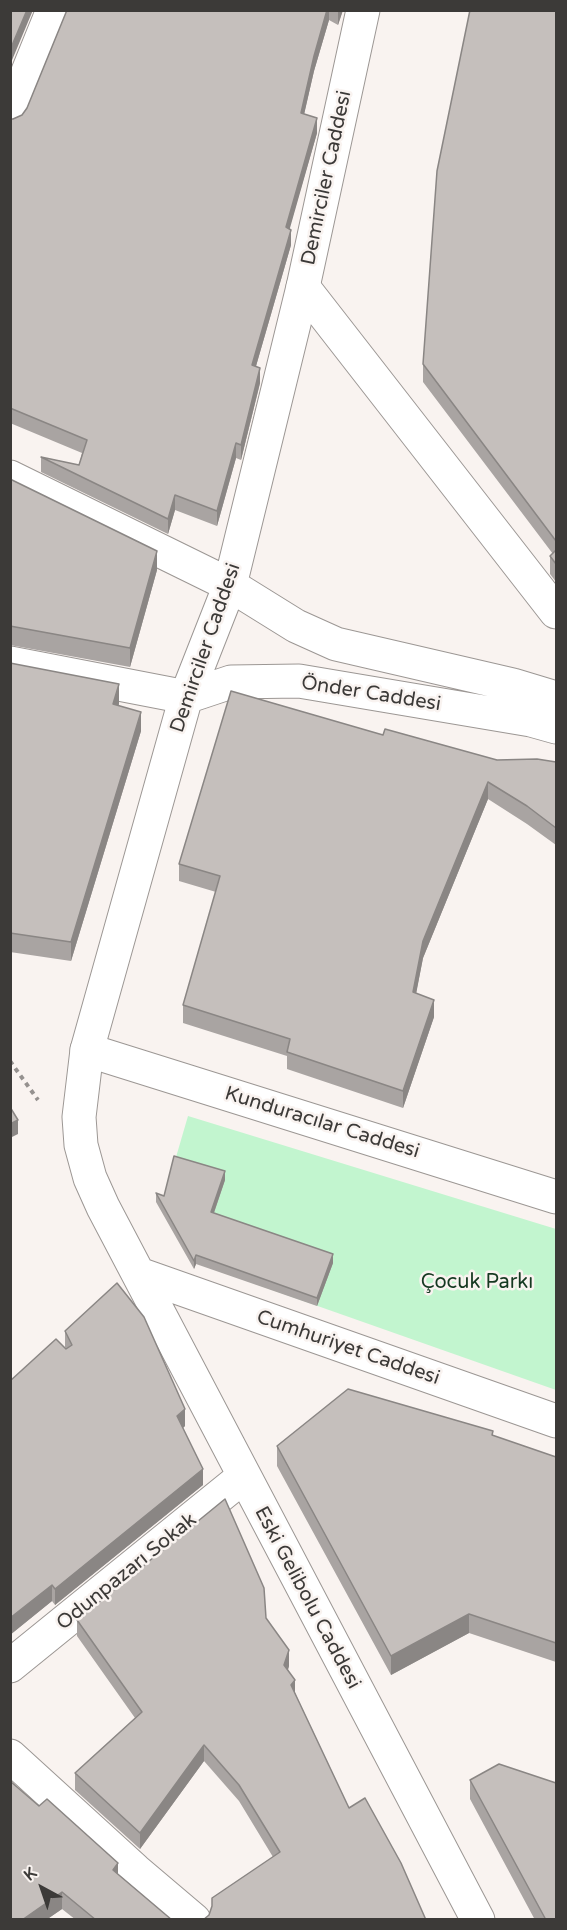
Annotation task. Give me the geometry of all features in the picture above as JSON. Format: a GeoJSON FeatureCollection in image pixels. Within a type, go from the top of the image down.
{"type":"FeatureCollection","features":[{"type":"Feature","properties":{"kind":"main road"},"geometry":{"type":"LineString","coordinates":[[10,116],[53,10]]}},
{"type":"Feature","properties":{"kind":"main road","name":"Demirciler Caddesi"},"geometry":{"type":"LineString","coordinates":[[139,1275],[90,1178],[81,1145],[79,1118],[87,1050],[186,697],[230,585],[303,287],[363,10]]}},
{"type":"Feature","properties":{"kind":"main road"},"geometry":{"type":"LineString","coordinates":[[303,287],[556,612]]}},
{"type":"Feature","properties":{"kind":"main road","name":"Önder Caddesi"},"geometry":{"type":"LineString","coordinates":[[10,477],[230,585],[296,626],[336,644],[556,698]]}},
{"type":"Feature","properties":{"kind":"main road"},"geometry":{"type":"LineString","coordinates":[[10,663],[186,697]]}},
{"type":"Feature","properties":{"kind":"main road","name":"Önder Caddesi"},"geometry":{"type":"LineString","coordinates":[[186,697],[231,682],[299,681],[531,720],[556,727]]}},
{"type":"Feature","properties":{"kind":"main road","name":"Kunduracılar Caddesi"},"geometry":{"type":"LineString","coordinates":[[87,1050],[556,1197]]}},
{"type":"Feature","properties":{"kind":"main road","name":"Cumhuriyet Caddesi"},"geometry":{"type":"LineString","coordinates":[[139,1275],[556,1421]]}},
{"type":"Feature","properties":{"kind":"main road","name":"Eski Gelibolu Caddesi"},"geometry":{"type":"LineString","coordinates":[[139,1275],[243,1477],[478,1920]]}},
{"type":"Feature","properties":{"kind":"main road","name":"Odunpazarı Sokak"},"geometry":{"type":"LineString","coordinates":[[10,1666],[243,1477]]}},
{"type":"Feature","properties":{"kind":"main road"},"geometry":{"type":"LineString","coordinates":[[10,1756],[135,1870],[194,1920]]}},
{"type":"Feature","properties":{"kind":"green space","name":"Çocuk Parkı"},"geometry":{"type":"Polygon","coordinates":[[[188,1116],[556,1229],[556,1390],[190,1261],[174,1164],[188,1116]]]}},
{"type":"Feature","properties":{"kind":"building"},"geometry":{"type":"Polygon","coordinates":[[[10,10],[27,10],[10,50],[10,10]]]}},
{"type":"Feature","properties":{"kind":"building"},"geometry":{"type":"Polygon","coordinates":[[[67,10],[327,10],[301,113],[317,118],[286,227],[291,230],[252,365],[260,368],[241,445],[236,443],[217,511],[175,495],[168,519],[41,457],[79,465],[87,440],[10,408],[10,119],[22,115],[27,108],[67,10]]]}},
{"type":"Feature","properties":{"kind":"building"},"geometry":{"type":"Polygon","coordinates":[[[470,10],[556,10],[556,541],[423,364],[437,171],[470,10]]]}},
{"type":"Feature","properties":{"kind":"building"},"geometry":{"type":"Polygon","coordinates":[[[10,479],[157,551],[130,648],[10,626],[10,479]]]}},
{"type":"Feature","properties":{"kind":"building"},"geometry":{"type":"Polygon","coordinates":[[[556,550],[556,564],[550,556],[556,550]]]}},
{"type":"Feature","properties":{"kind":"building"},"geometry":{"type":"Polygon","coordinates":[[[10,663],[119,684],[113,704],[141,712],[71,942],[10,933],[10,663]]]}},
{"type":"Feature","properties":{"kind":"building"},"geometry":{"type":"Polygon","coordinates":[[[231,691],[383,735],[385,729],[497,760],[537,759],[556,762],[556,828],[527,806],[488,782],[423,941],[413,992],[434,1000],[403,1091],[287,1052],[290,1039],[183,1005],[220,876],[179,864],[231,691]]]}},
{"type":"Feature","properties":{"kind":"building"},"geometry":{"type":"Polygon","coordinates":[[[10,1107],[18,1120],[10,1124],[10,1107]]]}},
{"type":"Feature","properties":{"kind":"building"},"geometry":{"type":"Polygon","coordinates":[[[174,1156],[225,1171],[211,1212],[333,1254],[317,1298],[196,1255],[194,1261],[156,1193],[164,1196],[174,1156]]]}},
{"type":"Feature","properties":{"kind":"building"},"geometry":{"type":"Polygon","coordinates":[[[117,1283],[144,1317],[185,1409],[177,1416],[203,1469],[55,1589],[52,1585],[10,1618],[10,1381],[56,1339],[66,1349],[72,1345],[65,1331],[117,1283]]]}},
{"type":"Feature","properties":{"kind":"building"},"geometry":{"type":"Polygon","coordinates":[[[348,1389],[493,1431],[492,1435],[556,1457],[556,1643],[469,1614],[391,1656],[277,1446],[348,1389]]]}},
{"type":"Feature","properties":{"kind":"building"},"geometry":{"type":"Polygon","coordinates":[[[225,1499],[264,1588],[266,1618],[289,1650],[284,1665],[295,1680],[291,1685],[349,1808],[365,1798],[401,1863],[426,1920],[203,1920],[209,1915],[212,1898],[280,1852],[239,1785],[204,1745],[140,1833],[75,1773],[142,1712],[77,1620],[225,1499]]]}},
{"type":"Feature","properties":{"kind":"building"},"geometry":{"type":"Polygon","coordinates":[[[499,1764],[556,1783],[556,1920],[546,1920],[470,1780],[499,1764]]]}},
{"type":"Feature","properties":{"kind":"building"},"geometry":{"type":"Polygon","coordinates":[[[10,1781],[39,1806],[47,1799],[118,1863],[113,1870],[172,1920],[96,1920],[62,1892],[22,1920],[10,1920],[10,1781]]]}}]}
